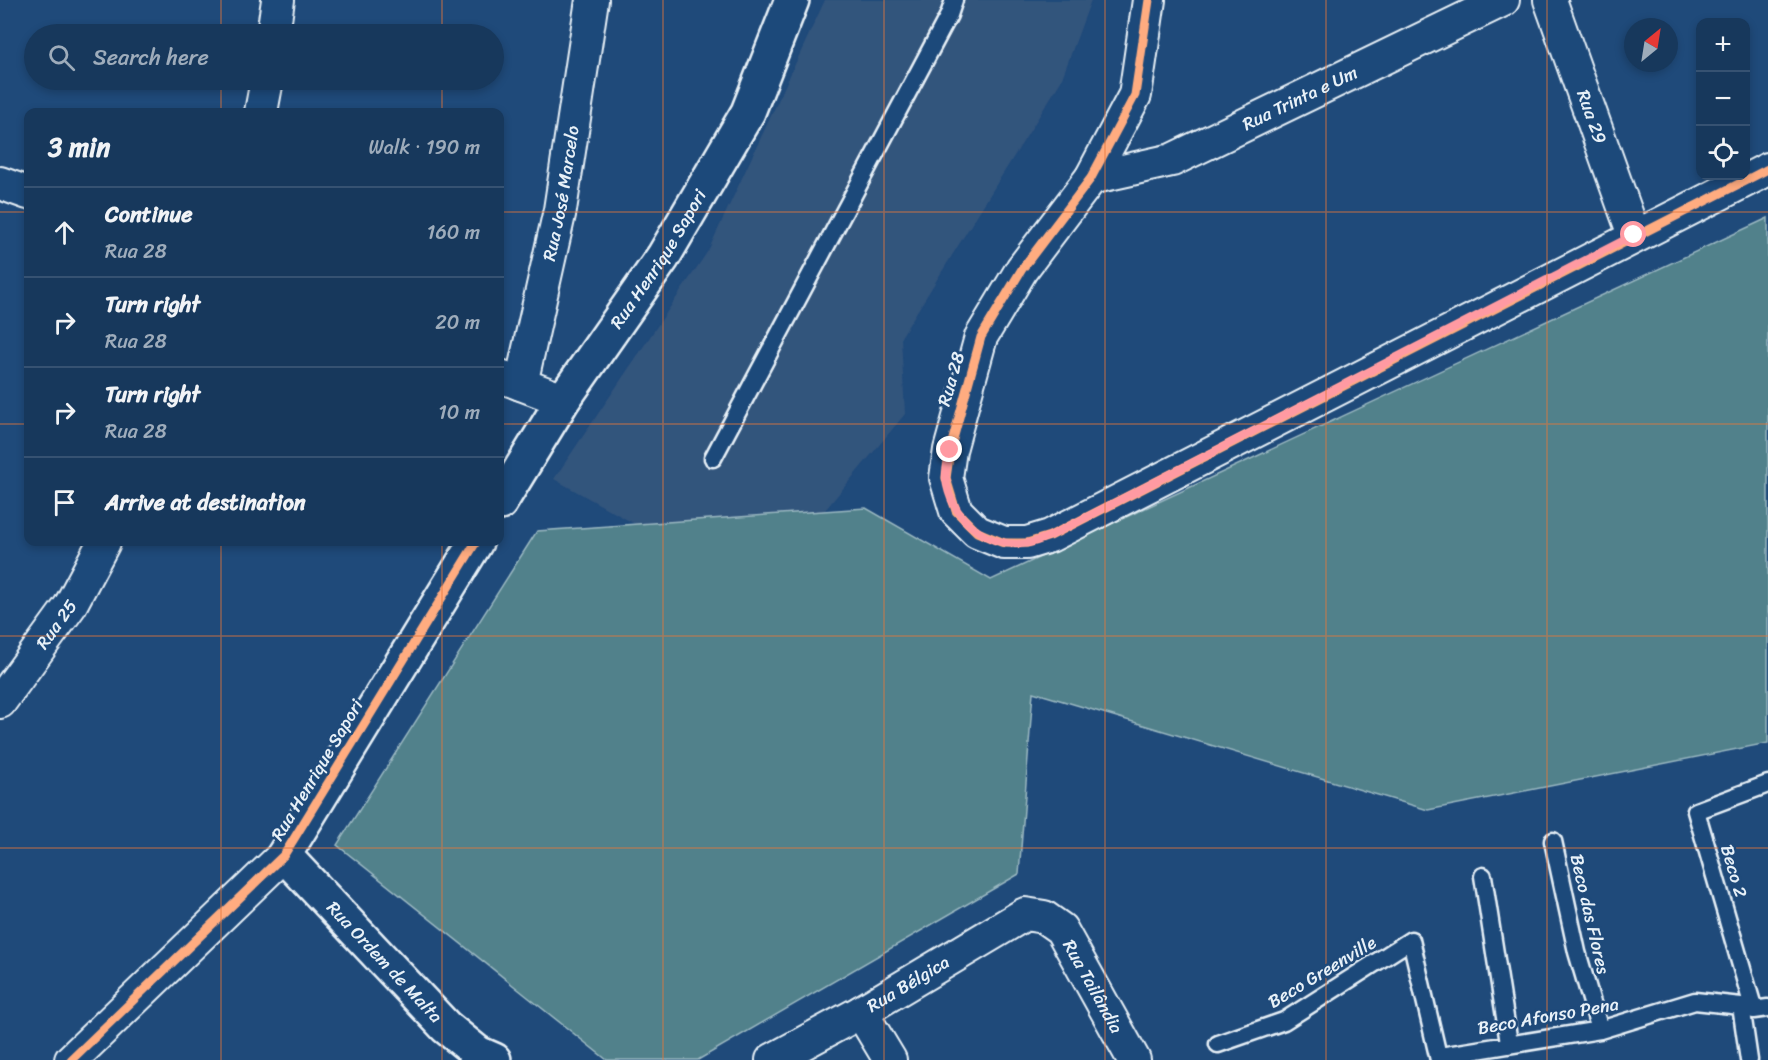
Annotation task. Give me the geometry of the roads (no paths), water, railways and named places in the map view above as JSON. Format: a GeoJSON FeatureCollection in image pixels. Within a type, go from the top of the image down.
{"type":"FeatureCollection","features":[{"type":"Feature","properties":{"kind":"street"},"geometry":{"type":"LineString","coordinates":[[274,24],[278,0]]}},
{"type":"Feature","properties":{"kind":"street","name":"Rua José Marcelo"},"geometry":{"type":"LineString","coordinates":[[510,380],[560,210],[592,0]]}},
{"type":"Feature","properties":{"kind":"street","name":"Rua Henrique Sapori"},"geometry":{"type":"LineString","coordinates":[[504,496],[563,400],[663,257],[747,112],[792,0]]}},
{"type":"Feature","properties":{"kind":"street","name":"Rua 28"},"geometry":{"type":"LineString","coordinates":[[1149,0],[1135,95],[1091,178],[1022,269],[981,337],[950,450],[946,478],[956,511],[976,532],[1004,543],[1027,543],[1050,536],[1634,235],[1768,169]]}},
{"type":"Feature","properties":{"kind":"street","name":"Rua Trinta e Um"},"geometry":{"type":"LineString","coordinates":[[1091,178],[1173,160],[1503,0]]}},
{"type":"Feature","properties":{"kind":"street","name":"Rua 29"},"geometry":{"type":"LineString","coordinates":[[1550,0],[1634,235]]}},
{"type":"Feature","properties":{"kind":"street"},"geometry":{"type":"LineString","coordinates":[[262,108],[265,90]]}},
{"type":"Feature","properties":{"kind":"street"},"geometry":{"type":"LineString","coordinates":[[0,183],[24,192]]}},
{"type":"Feature","properties":{"kind":"street"},"geometry":{"type":"LineString","coordinates":[[510,380],[563,400]]}},
{"type":"Feature","properties":{"kind":"street","name":"Rua 25"},"geometry":{"type":"LineString","coordinates":[[0,702],[70,606],[102,546]]}},
{"type":"Feature","properties":{"kind":"street","name":"Rua Henrique Sapori"},"geometry":{"type":"LineString","coordinates":[[71,1060],[284,855],[474,546]]}},
{"type":"Feature","properties":{"kind":"street","name":"Rua Ordem de Malta"},"geometry":{"type":"LineString","coordinates":[[284,855],[446,1027],[478,1053],[494,1060]]}},
{"type":"Feature","properties":{"kind":"street","name":"Rua Bélgica"},"geometry":{"type":"LineString","coordinates":[[772,1060],[861,1012],[1025,914],[1044,917]]}},
{"type":"Feature","properties":{"kind":"street","name":"Rua Tailândia"},"geometry":{"type":"LineString","coordinates":[[1044,917],[1061,929],[1134,1060]]}},
{"type":"Feature","properties":{"kind":"street"},"geometry":{"type":"LineString","coordinates":[[861,1012],[890,1060]]}},
{"type":"Feature","properties":{"kind":"lane"},"geometry":{"type":"LineString","coordinates":[[713,458],[944,26],[954,0]]}},
{"type":"Feature","properties":{"kind":"lane","name":"Beco 2"},"geometry":{"type":"LineString","coordinates":[[1749,1060],[1754,1008],[1696,811],[1768,784]]}},
{"type":"Feature","properties":{"kind":"lane","name":"Beco das Flores"},"geometry":{"type":"LineString","coordinates":[[1553,841],[1577,952],[1600,1030]]}},
{"type":"Feature","properties":{"kind":"lane"},"geometry":{"type":"LineString","coordinates":[[1483,876],[1509,1043]]}},
{"type":"Feature","properties":{"kind":"lane","name":"Beco Greenville"},"geometry":{"type":"LineString","coordinates":[[1218,1044],[1284,1021],[1411,940],[1439,1058]]}},
{"type":"Feature","properties":{"kind":"lane","name":"Beco Afonso Pena"},"geometry":{"type":"LineString","coordinates":[[1439,1058],[1509,1043],[1600,1030],[1695,1001],[1754,1008]]}}]}
